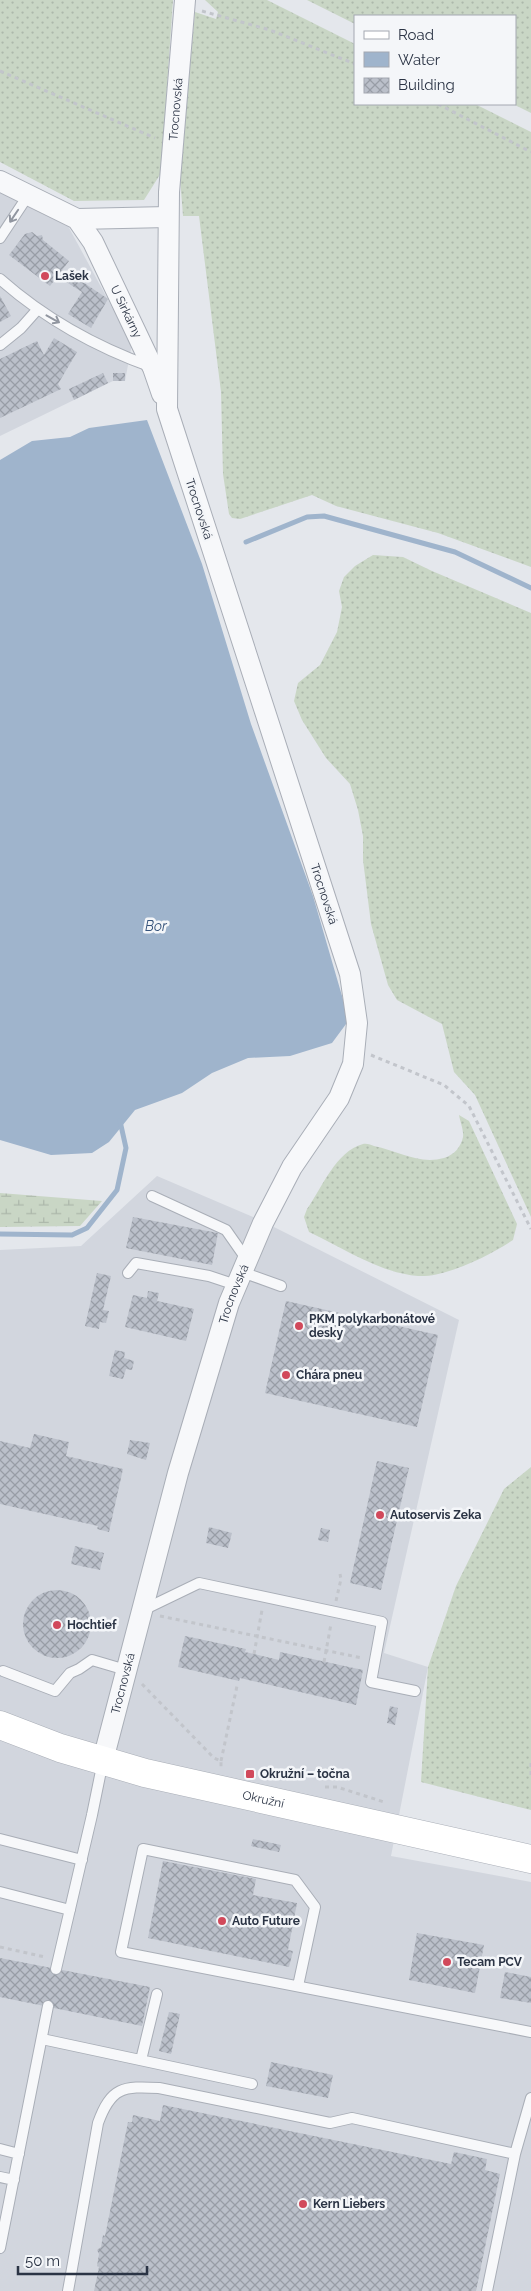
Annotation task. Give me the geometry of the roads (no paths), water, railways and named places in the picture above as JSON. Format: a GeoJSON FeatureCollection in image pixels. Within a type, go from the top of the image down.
{"type":"FeatureCollection","features":[{"type":"Feature","properties":{"kind":"main road","name":"Okružní"},"geometry":{"type":"LineString","coordinates":[[0,1726],[60,1748],[145,1772],[531,1859]]}},
{"type":"Feature","properties":{"kind":"street","name":"Trocnovská"},"geometry":{"type":"LineString","coordinates":[[103,1760],[140,1612],[190,1432],[229,1303],[263,1223],[292,1167],[339,1098],[353,1064],[357,1023],[350,974],[167,409],[168,217],[185,0]]}},
{"type":"Feature","properties":{"kind":"street","name":"U Sirkárny"},"geometry":{"type":"LineString","coordinates":[[0,181],[77,219],[168,217]]}},
{"type":"Feature","properties":{"kind":"street","name":"U Sirkárny"},"geometry":{"type":"LineString","coordinates":[[77,219],[92,242],[153,368],[167,409]]}},
{"type":"Feature","properties":{"kind":"lane"},"geometry":{"type":"LineString","coordinates":[[0,238],[29,194]]}},
{"type":"Feature","properties":{"kind":"lane"},"geometry":{"type":"LineString","coordinates":[[0,279],[37,310],[110,351],[153,368]]}},
{"type":"Feature","properties":{"kind":"lane"},"geometry":{"type":"LineString","coordinates":[[0,344],[21,328],[37,310]]}},
{"type":"Feature","properties":{"kind":"lane"},"geometry":{"type":"LineString","coordinates":[[152,1196],[226,1230],[242,1272]]}},
{"type":"Feature","properties":{"kind":"lane"},"geometry":{"type":"LineString","coordinates":[[128,1274],[136,1263],[209,1276],[242,1272],[282,1286]]}},
{"type":"Feature","properties":{"kind":"lane"},"geometry":{"type":"LineString","coordinates":[[140,1612],[198,1583],[382,1622],[372,1682],[416,1691]]}},
{"type":"Feature","properties":{"kind":"lane"},"geometry":{"type":"LineString","coordinates":[[3,1671],[56,1691],[70,1673],[92,1660],[126,1670]]}},
{"type":"Feature","properties":{"kind":"lane"},"geometry":{"type":"LineString","coordinates":[[57,1964],[82,1860],[103,1760]]}},
{"type":"Feature","properties":{"kind":"lane"},"geometry":{"type":"LineString","coordinates":[[0,1839],[82,1860]]}},
{"type":"Feature","properties":{"kind":"lane"},"geometry":{"type":"LineString","coordinates":[[298,1986],[314,1907],[295,1880],[143,1849],[121,1952],[531,2032]]}},
{"type":"Feature","properties":{"kind":"lane"},"geometry":{"type":"LineString","coordinates":[[0,1892],[70,1910]]}},
{"type":"Feature","properties":{"kind":"lane"},"geometry":{"type":"LineString","coordinates":[[141,2060],[157,1994]]}},
{"type":"Feature","properties":{"kind":"lane"},"geometry":{"type":"LineString","coordinates":[[0,2248],[48,2006]]}},
{"type":"Feature","properties":{"kind":"lane"},"geometry":{"type":"LineString","coordinates":[[42,2039],[252,2084]]}},
{"type":"Feature","properties":{"kind":"lane"},"geometry":{"type":"LineString","coordinates":[[68,2291],[98,2123],[105,2104],[116,2092],[138,2087],[159,2088],[330,2124],[352,2118],[515,2154]]}},
{"type":"Feature","properties":{"kind":"lane"},"geometry":{"type":"LineString","coordinates":[[487,2291],[515,2154],[531,2098]]}},
{"type":"Feature","properties":{"kind":"lane"},"geometry":{"type":"LineString","coordinates":[[0,2149],[19,2154]]}},
{"type":"Feature","properties":{"kind":"lane"},"geometry":{"type":"LineString","coordinates":[[0,2177],[14,2180]]}},
{"type":"Feature","properties":{"kind":"water","name":"Bor"},"geometry":{"type":"Polygon","coordinates":[[[147,420],[202,564],[251,724],[313,896],[349,1020],[332,1043],[290,1056],[248,1058],[212,1073],[182,1093],[135,1110],[109,1142],[92,1153],[51,1155],[0,1140],[0,460],[32,441],[70,437],[89,428],[147,420]]]}},
{"type":"Feature","properties":{"kind":"waterway"},"geometry":{"type":"LineString","coordinates":[[246,542],[307,517],[324,516],[455,552],[531,588]]}},
{"type":"Feature","properties":{"kind":"waterway"},"geometry":{"type":"LineString","coordinates":[[0,1234],[72,1235],[87,1228],[117,1190],[126,1148],[120,1121]]}},
{"type":"Feature","properties":{"kind":"place","name":"Lašek"},"geometry":{"type":"Point","coordinates":[45,276]}},
{"type":"Feature","properties":{"kind":"place","name":"PKM polykarbonátové desky"},"geometry":{"type":"Point","coordinates":[299,1326]}},
{"type":"Feature","properties":{"kind":"place","name":"Chára pneu"},"geometry":{"type":"Point","coordinates":[286,1375]}},
{"type":"Feature","properties":{"kind":"place","name":"Autoservis Zeka"},"geometry":{"type":"Point","coordinates":[380,1515]}},
{"type":"Feature","properties":{"kind":"place","name":"Hochtief"},"geometry":{"type":"Point","coordinates":[57,1625]}},
{"type":"Feature","properties":{"kind":"place","name":"Okružní – točna"},"geometry":{"type":"Point","coordinates":[250,1774]}},
{"type":"Feature","properties":{"kind":"place","name":"Auto Future"},"geometry":{"type":"Point","coordinates":[222,1921]}},
{"type":"Feature","properties":{"kind":"place","name":"Tecam PCV"},"geometry":{"type":"Point","coordinates":[447,1962]}},
{"type":"Feature","properties":{"kind":"place","name":"Kern Liebers"},"geometry":{"type":"Point","coordinates":[303,2204]}}]}
